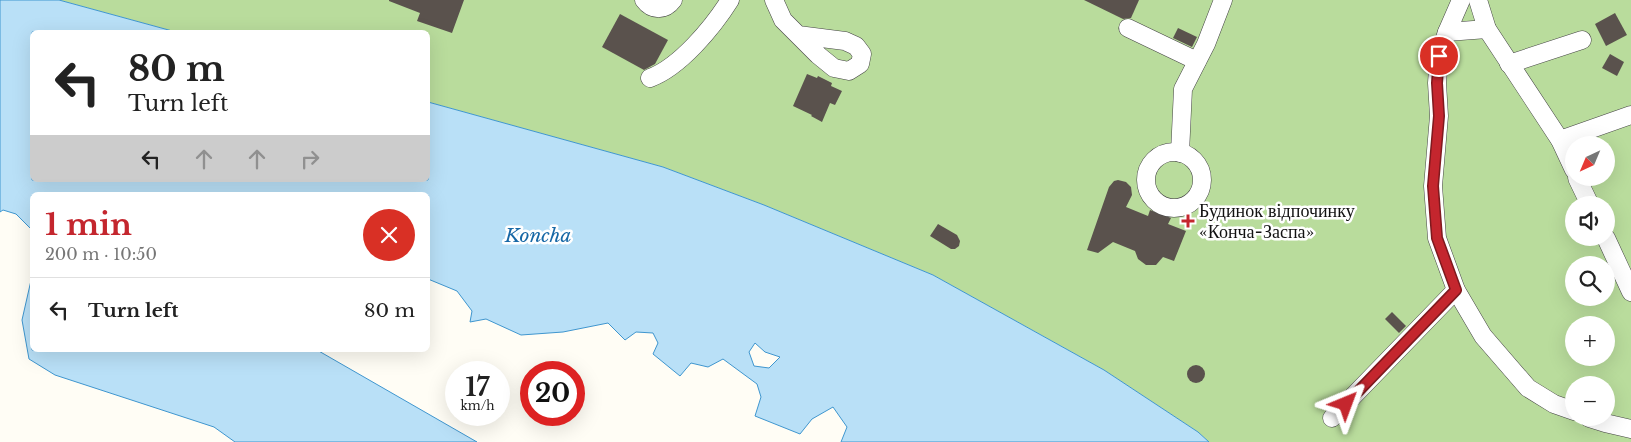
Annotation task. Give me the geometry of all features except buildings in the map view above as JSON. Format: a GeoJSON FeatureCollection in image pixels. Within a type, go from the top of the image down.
{"type":"FeatureCollection","features":[{"type":"Feature","properties":{"kind":"lane"},"geometry":{"type":"LineString","coordinates":[[644,0],[652,8],[657,9],[668,6],[673,0]]}},
{"type":"Feature","properties":{"kind":"lane"},"geometry":{"type":"LineString","coordinates":[[650,78],[660,74],[696,44],[721,15],[730,0]]}},
{"type":"Feature","properties":{"kind":"lane"},"geometry":{"type":"LineString","coordinates":[[774,0],[783,20],[798,35]]}},
{"type":"Feature","properties":{"kind":"lane"},"geometry":{"type":"LineString","coordinates":[[1180,153],[1183,89],[1206,44],[1223,0]]}},
{"type":"Feature","properties":{"kind":"lane"},"geometry":{"type":"LineString","coordinates":[[1461,0],[1439,56],[1437,83],[1439,116],[1433,186],[1437,238],[1456,290],[1483,336],[1528,388],[1565,408]]}},
{"type":"Feature","properties":{"kind":"lane"},"geometry":{"type":"LineString","coordinates":[[1478,0],[1487,29],[1560,140],[1565,151]]}},
{"type":"Feature","properties":{"kind":"lane"},"geometry":{"type":"LineString","coordinates":[[1128,28],[1197,61]]}},
{"type":"Feature","properties":{"kind":"lane"},"geometry":{"type":"LineString","coordinates":[[1447,32],[1487,29]]}},
{"type":"Feature","properties":{"kind":"lane"},"geometry":{"type":"LineString","coordinates":[[1509,64],[1582,40]]}},
{"type":"Feature","properties":{"kind":"lane"},"geometry":{"type":"LineString","coordinates":[[1560,140],[1631,115]]}},
{"type":"Feature","properties":{"kind":"lane"},"geometry":{"type":"LineString","coordinates":[[1610,246],[1631,292]]}},
{"type":"Feature","properties":{"kind":"lane"},"geometry":{"type":"LineString","coordinates":[[1332,418],[1456,290]]}},
{"type":"Feature","properties":{"kind":"lane"},"geometry":{"type":"LineString","coordinates":[[1615,425],[1631,429]]}},
{"type":"Feature","properties":{"kind":"green space","name":"Будинок відпочинку «Конча-Заспа»"},"geometry":{"type":"Polygon","coordinates":[[[59,0],[1631,0],[1631,442],[1209,442],[1198,432],[1104,370],[933,275],[764,205],[663,167],[430,103],[430,30],[169,30],[59,0]]]}},
{"type":"Feature","properties":{"kind":"water","name":"Koncha"},"geometry":{"type":"Polygon","coordinates":[[[0,0],[59,0],[169,30],[30,30],[30,182],[430,182],[430,103],[663,167],[764,205],[933,275],[1104,370],[1198,432],[1209,442],[841,442],[847,427],[833,407],[812,419],[800,434],[755,416],[761,397],[757,384],[723,359],[708,367],[691,363],[680,376],[653,354],[658,343],[653,333],[636,332],[625,340],[608,323],[563,332],[521,335],[486,319],[470,322],[472,311],[457,291],[430,280],[430,192],[30,192],[30,228],[16,214],[3,210],[0,212],[0,0]],[[755,343],[749,352],[754,366],[769,368],[780,357],[765,352],[755,343]]]}},
{"type":"Feature","properties":{"kind":"water"},"geometry":{"type":"Polygon","coordinates":[[[30,285],[30,352],[320,352],[445,424],[445,426],[449,426],[477,442],[235,442],[214,427],[55,375],[29,359],[22,320],[30,285]]]}},
{"type":"Feature","properties":{"kind":"place","name":"Будинок відпочинку «Конча-Заспа»"},"geometry":{"type":"Point","coordinates":[1188,221]}},
{"type":"Feature","properties":{"kind":"route"},"geometry":{"type":"LineString","coordinates":[[1346,404],[1456,290],[1437,238],[1433,186],[1439,116],[1437,83],[1439,56]]}}]}
